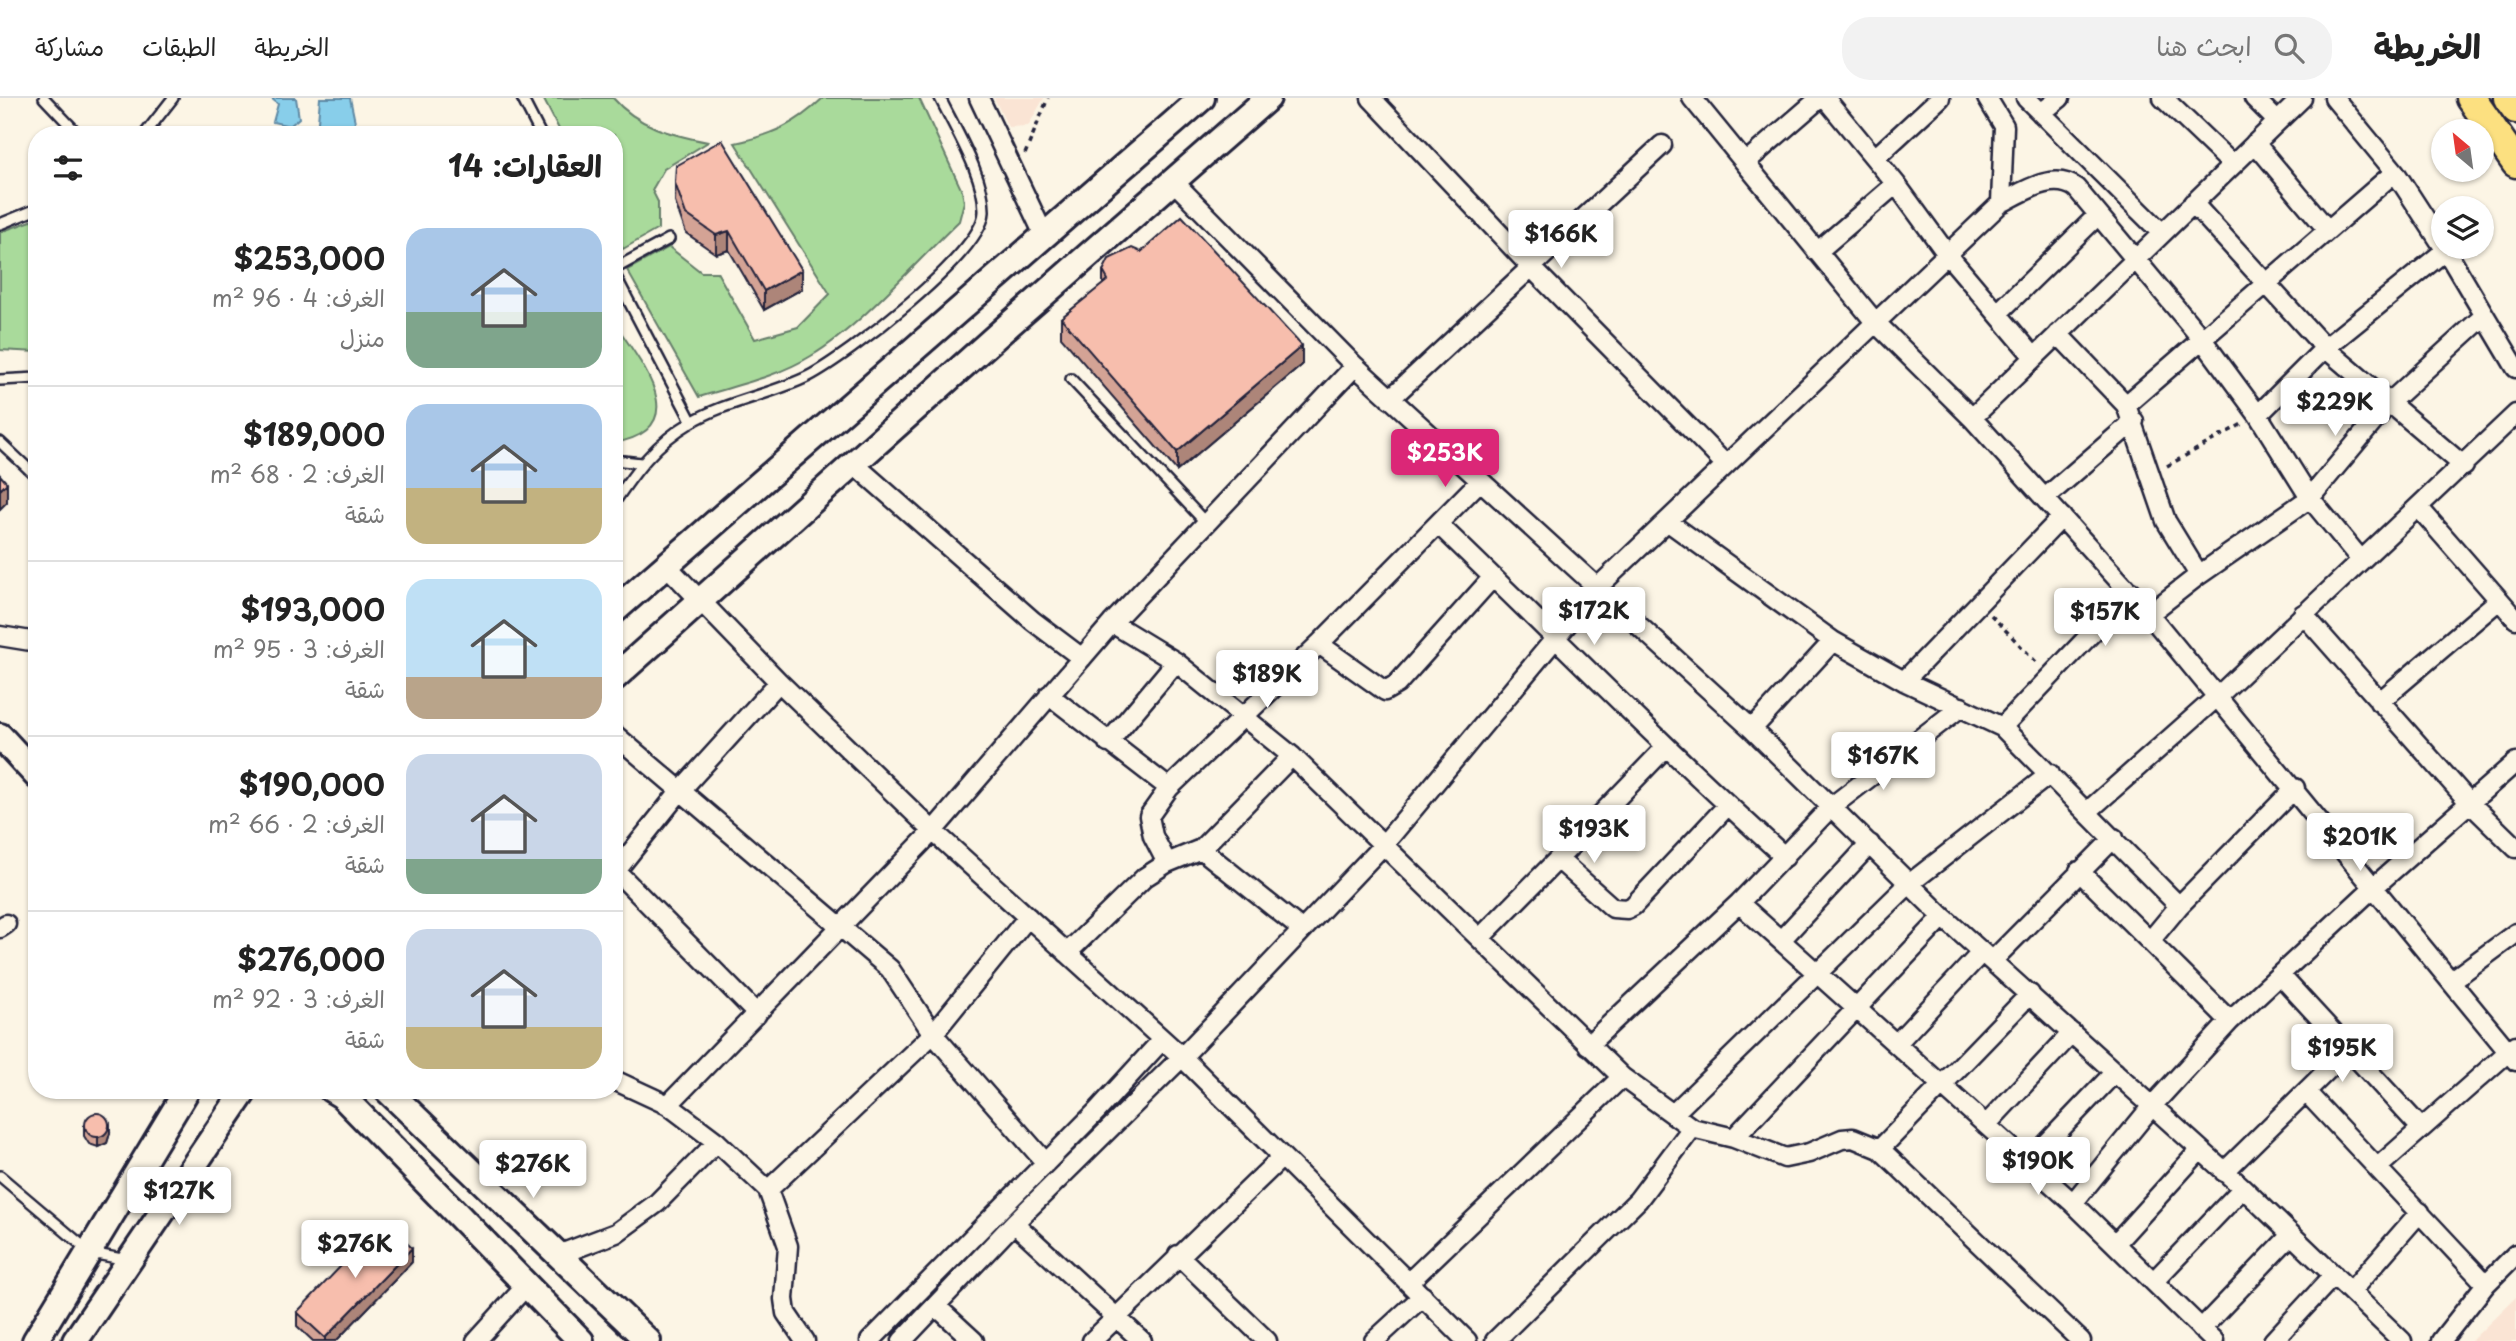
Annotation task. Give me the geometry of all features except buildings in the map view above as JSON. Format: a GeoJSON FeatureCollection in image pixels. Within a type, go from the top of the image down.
{"type":"FeatureCollection","features":[{"type":"Feature","properties":{"kind":"main road"},"geometry":{"type":"LineString","coordinates":[[623,603],[1202,98]]}},
{"type":"Feature","properties":{"kind":"main road"},"geometry":{"type":"LineString","coordinates":[[623,670],[1172,180],[1268,98]]}},
{"type":"Feature","properties":{"kind":"main road"},"geometry":{"type":"LineString","coordinates":[[2472,98],[2516,163]]}},
{"type":"Feature","properties":{"kind":"main road"},"geometry":{"type":"LineString","coordinates":[[2508,98],[2516,109]]}},
{"type":"Feature","properties":{"kind":"main road"},"geometry":{"type":"LineString","coordinates":[[0,736],[28,766]]}},
{"type":"Feature","properties":{"kind":"main road"},"geometry":{"type":"LineString","coordinates":[[35,1341],[91,1253],[182,1099]]}},
{"type":"Feature","properties":{"kind":"main road"},"geometry":{"type":"LineString","coordinates":[[75,1341],[239,1099]]}},
{"type":"Feature","properties":{"kind":"main road"},"geometry":{"type":"LineString","coordinates":[[345,1099],[525,1287],[581,1341]]}},
{"type":"Feature","properties":{"kind":"main road"},"geometry":{"type":"LineString","coordinates":[[396,1099],[649,1341]]}},
{"type":"Feature","properties":{"kind":"street"},"geometry":{"type":"LineString","coordinates":[[979,98],[1044,235]]}},
{"type":"Feature","properties":{"kind":"street"},"geometry":{"type":"LineString","coordinates":[[1371,98],[1533,269],[1726,465]]}},
{"type":"Feature","properties":{"kind":"street"},"geometry":{"type":"LineString","coordinates":[[1746,162],[1822,98],[1896,184],[1947,254],[2034,357]]}},
{"type":"Feature","properties":{"kind":"street"},"geometry":{"type":"LineString","coordinates":[[1874,158],[1940,98]]}},
{"type":"Feature","properties":{"kind":"street"},"geometry":{"type":"LineString","coordinates":[[1987,98],[2004,126],[2001,203]]}},
{"type":"Feature","properties":{"kind":"street"},"geometry":{"type":"LineString","coordinates":[[2026,98],[2162,233]]}},
{"type":"Feature","properties":{"kind":"street"},"geometry":{"type":"LineString","coordinates":[[2041,113],[2060,98]]}},
{"type":"Feature","properties":{"kind":"street"},"geometry":{"type":"LineString","coordinates":[[2163,98],[2233,165]]}},
{"type":"Feature","properties":{"kind":"street"},"geometry":{"type":"LineString","coordinates":[[2255,98],[2277,121]]}},
{"type":"Feature","properties":{"kind":"street"},"geometry":{"type":"LineString","coordinates":[[1972,418],[2302,98]]}},
{"type":"Feature","properties":{"kind":"street"},"geometry":{"type":"LineString","coordinates":[[2334,98],[2395,172],[2431,227]]}},
{"type":"Feature","properties":{"kind":"street"},"geometry":{"type":"LineString","coordinates":[[1697,100],[1875,323],[1972,418],[2150,614],[2451,981],[2513,1052],[2420,1127],[2378,1167]]}},
{"type":"Feature","properties":{"kind":"street"},"geometry":{"type":"LineString","coordinates":[[2255,143],[2326,228]]}},
{"type":"Feature","properties":{"kind":"street"},"geometry":{"type":"LineString","coordinates":[[1390,399],[1533,269],[1662,145]]}},
{"type":"Feature","properties":{"kind":"street"},"geometry":{"type":"LineString","coordinates":[[2045,498],[2202,340],[2326,228],[2395,172]]}},
{"type":"Feature","properties":{"kind":"street"},"geometry":{"type":"LineString","coordinates":[[2082,195],[2104,176]]}},
{"type":"Feature","properties":{"kind":"street"},"geometry":{"type":"LineString","coordinates":[[1172,180],[1354,366],[1599,586],[1752,729],[1943,917],[2243,1188],[2402,1341]]}},
{"type":"Feature","properties":{"kind":"street"},"geometry":{"type":"LineString","coordinates":[[902,1341],[1014,1223],[1182,1057],[1301,929],[1385,844],[1599,586],[2001,203],[2054,181],[2069,182],[2202,340],[2258,415],[2309,498],[2361,560]]}},
{"type":"Feature","properties":{"kind":"street"},"geometry":{"type":"LineString","coordinates":[[1817,252],[1896,184]]}},
{"type":"Feature","properties":{"kind":"street"},"geometry":{"type":"LineString","coordinates":[[2193,203],[2325,348],[2464,466]]}},
{"type":"Feature","properties":{"kind":"street"},"geometry":{"type":"LineString","coordinates":[[1998,313],[2098,215]]}},
{"type":"Feature","properties":{"kind":"street"},"geometry":{"type":"LineString","coordinates":[[2258,415],[2325,348],[2431,258]]}},
{"type":"Feature","properties":{"kind":"street"},"geometry":{"type":"LineString","coordinates":[[2451,259],[2516,368]]}},
{"type":"Feature","properties":{"kind":"street"},"geometry":{"type":"LineString","coordinates":[[2150,614],[2199,575],[2309,498],[2390,402],[2484,316]]}},
{"type":"Feature","properties":{"kind":"street"},"geometry":{"type":"LineString","coordinates":[[2058,334],[2130,413],[2166,521],[2199,575]]}},
{"type":"Feature","properties":{"kind":"street"},"geometry":{"type":"LineString","coordinates":[[668,1105],[933,831],[1112,624],[1354,366]]}},
{"type":"Feature","properties":{"kind":"street"},"geometry":{"type":"LineString","coordinates":[[2088,811],[2218,696],[2516,414]]}},
{"type":"Feature","properties":{"kind":"street"},"geometry":{"type":"LineString","coordinates":[[854,464],[1033,621],[1082,658]]}},
{"type":"Feature","properties":{"kind":"street"},"geometry":{"type":"LineString","coordinates":[[1167,863],[1153,836],[1149,816],[1169,788],[1319,644],[1480,481]]}},
{"type":"Feature","properties":{"kind":"street"},"geometry":{"type":"LineString","coordinates":[[2418,508],[2516,620]]}},
{"type":"Feature","properties":{"kind":"street"},"geometry":{"type":"LineString","coordinates":[[1904,681],[2062,517]]}},
{"type":"Feature","properties":{"kind":"street"},"geometry":{"type":"LineString","coordinates":[[1667,521],[1833,641],[1904,681],[2002,727],[2179,906]]}},
{"type":"Feature","properties":{"kind":"street"},"geometry":{"type":"LineString","coordinates":[[1438,524],[1556,636],[1666,747],[1786,857]]}},
{"type":"Feature","properties":{"kind":"street"},"geometry":{"type":"LineString","coordinates":[[665,565],[779,682],[933,831],[1182,1057],[1467,1341]]}},
{"type":"Feature","properties":{"kind":"street"},"geometry":{"type":"LineString","coordinates":[[1319,644],[1380,690],[1388,690],[1458,618],[1493,577]]}},
{"type":"Feature","properties":{"kind":"street"},"geometry":{"type":"LineString","coordinates":[[2002,727],[2131,593]]}},
{"type":"Feature","properties":{"kind":"street"},"geometry":{"type":"LineString","coordinates":[[2379,702],[2499,600]]}},
{"type":"Feature","properties":{"kind":"street"},"geometry":{"type":"LineString","coordinates":[[2303,614],[2469,802],[2516,848]]}},
{"type":"Feature","properties":{"kind":"street"},"geometry":{"type":"LineString","coordinates":[[1112,624],[1176,662],[1292,756],[1622,1077],[1692,1128],[1734,1138],[1784,1158],[1853,1138],[1880,1149],[2081,1341]]}},
{"type":"Feature","properties":{"kind":"street"},"geometry":{"type":"LineString","coordinates":[[0,636],[28,641]]}},
{"type":"Feature","properties":{"kind":"street"},"geometry":{"type":"LineString","coordinates":[[1752,729],[1833,641]]}},
{"type":"Feature","properties":{"kind":"street"},"geometry":{"type":"LineString","coordinates":[[1108,743],[1176,662]]}},
{"type":"Feature","properties":{"kind":"street"},"geometry":{"type":"LineString","coordinates":[[623,860],[680,791],[779,682]]}},
{"type":"Feature","properties":{"kind":"street"},"geometry":{"type":"LineString","coordinates":[[1049,695],[1169,788]]}},
{"type":"Feature","properties":{"kind":"street"},"geometry":{"type":"LineString","coordinates":[[1588,1045],[1786,857],[1831,807],[1961,707]]}},
{"type":"Feature","properties":{"kind":"street"},"geometry":{"type":"LineString","coordinates":[[623,742],[891,969],[933,1034],[1046,1163]]}},
{"type":"Feature","properties":{"kind":"street"},"geometry":{"type":"LineString","coordinates":[[1480,938],[1666,747]]}},
{"type":"Feature","properties":{"kind":"street"},"geometry":{"type":"LineString","coordinates":[[1066,953],[1131,889],[1167,863],[1201,849],[1292,756]]}},
{"type":"Feature","properties":{"kind":"street"},"geometry":{"type":"LineString","coordinates":[[2073,1203],[2152,1107],[2230,1021],[2375,886],[2516,762]]}},
{"type":"Feature","properties":{"kind":"street"},"geometry":{"type":"LineString","coordinates":[[1673,1114],[1909,884],[2050,774]]}},
{"type":"Feature","properties":{"kind":"street"},"geometry":{"type":"LineString","coordinates":[[2150,941],[2179,906],[2295,788]]}},
{"type":"Feature","properties":{"kind":"street"},"geometry":{"type":"LineString","coordinates":[[1558,859],[1613,908],[1627,909],[1640,902],[1728,805]]}},
{"type":"Feature","properties":{"kind":"street"},"geometry":{"type":"LineString","coordinates":[[1897,1043],[2114,838]]}},
{"type":"Feature","properties":{"kind":"street"},"geometry":{"type":"LineString","coordinates":[[1782,940],[1870,844]]}},
{"type":"Feature","properties":{"kind":"street"},"geometry":{"type":"LineString","coordinates":[[1201,849],[1301,929]]}},
{"type":"Feature","properties":{"kind":"street"},"geometry":{"type":"LineString","coordinates":[[2079,872],[2230,1021]]}},
{"type":"Feature","properties":{"kind":"street"},"geometry":{"type":"LineString","coordinates":[[623,878],[757,1014]]}},
{"type":"Feature","properties":{"kind":"street"},"geometry":{"type":"LineString","coordinates":[[1738,903],[1857,1006],[2073,1203],[2208,1335],[2291,1235]]}},
{"type":"Feature","properties":{"kind":"street"},"geometry":{"type":"LineString","coordinates":[[768,1190],[933,1034],[1028,917]]}},
{"type":"Feature","properties":{"kind":"street"},"geometry":{"type":"LineString","coordinates":[[1734,1138],[1943,917]]}},
{"type":"Feature","properties":{"kind":"street"},"geometry":{"type":"LineString","coordinates":[[2451,981],[2516,933]]}},
{"type":"Feature","properties":{"kind":"street"},"geometry":{"type":"LineString","coordinates":[[2281,976],[2420,1127]]}},
{"type":"Feature","properties":{"kind":"street"},"geometry":{"type":"LineString","coordinates":[[1880,1149],[2030,994]]}},
{"type":"Feature","properties":{"kind":"street"},"geometry":{"type":"LineString","coordinates":[[1986,1125],[2072,1033]]}},
{"type":"Feature","properties":{"kind":"street"},"geometry":{"type":"LineString","coordinates":[[870,1341],[1046,1163],[1162,1040]]}},
{"type":"Feature","properties":{"kind":"street"},"geometry":{"type":"LineString","coordinates":[[2224,1172],[2349,1049]]}},
{"type":"Feature","properties":{"kind":"street"},"geometry":{"type":"LineString","coordinates":[[2028,1163],[2115,1072]]}},
{"type":"Feature","properties":{"kind":"street"},"geometry":{"type":"LineString","coordinates":[[1409,1282],[1622,1077]]}},
{"type":"Feature","properties":{"kind":"street"},"geometry":{"type":"LineString","coordinates":[[623,1084],[668,1105],[717,1142],[768,1190],[788,1247],[784,1299],[786,1313],[805,1341]]}},
{"type":"Feature","properties":{"kind":"street"},"geometry":{"type":"LineString","coordinates":[[2307,1093],[2486,1284]]}},
{"type":"Feature","properties":{"kind":"street"},"geometry":{"type":"LineString","coordinates":[[1495,1341],[1638,1200],[1692,1128]]}},
{"type":"Feature","properties":{"kind":"street"},"geometry":{"type":"LineString","coordinates":[[558,1255],[616,1233],[657,1203],[717,1142]]}},
{"type":"Feature","properties":{"kind":"street"},"geometry":{"type":"LineString","coordinates":[[2115,1244],[2200,1150]]}},
{"type":"Feature","properties":{"kind":"street"},"geometry":{"type":"LineString","coordinates":[[1092,1341],[1281,1158]]}},
{"type":"Feature","properties":{"kind":"street"},"geometry":{"type":"LineString","coordinates":[[2154,1281],[2243,1188]]}},
{"type":"Feature","properties":{"kind":"street"},"geometry":{"type":"LineString","coordinates":[[2352,1290],[2420,1212]]}},
{"type":"Feature","properties":{"kind":"street"},"geometry":{"type":"LineString","coordinates":[[1014,1223],[1142,1341]]}},
{"type":"Feature","properties":{"kind":"street"},"geometry":{"type":"LineString","coordinates":[[2441,1341],[2486,1284],[2516,1254]]}},
{"type":"Feature","properties":{"kind":"street"},"geometry":{"type":"LineString","coordinates":[[1178,1255],[1267,1341]]}},
{"type":"Feature","properties":{"kind":"street"},"geometry":{"type":"LineString","coordinates":[[2273,1341],[2334,1275]]}},
{"type":"Feature","properties":{"kind":"street"},"geometry":{"type":"LineString","coordinates":[[481,1340],[525,1287]]}},
{"type":"Feature","properties":{"kind":"street"},"geometry":{"type":"LineString","coordinates":[[1374,1341],[1423,1296]]}},
{"type":"Feature","properties":{"kind":"street"},"geometry":{"type":"LineString","coordinates":[[936,1306],[974,1341]]}},
{"type":"Feature","properties":{"kind":"lane"},"geometry":{"type":"LineString","coordinates":[[44,98],[70,126]]}},
{"type":"Feature","properties":{"kind":"lane"},"geometry":{"type":"LineString","coordinates":[[151,126],[173,98]]}},
{"type":"Feature","properties":{"kind":"lane"},"geometry":{"type":"LineString","coordinates":[[522,98],[536,126]]}},
{"type":"Feature","properties":{"kind":"lane"},"geometry":{"type":"LineString","coordinates":[[623,490],[641,463],[692,422],[806,377],[835,361],[950,266],[981,229],[984,211],[981,187],[940,98]]}},
{"type":"Feature","properties":{"kind":"lane"},"geometry":{"type":"LineString","coordinates":[[0,224],[28,212]]}},
{"type":"Feature","properties":{"kind":"lane"},"geometry":{"type":"LineString","coordinates":[[623,266],[669,239]]}},
{"type":"Feature","properties":{"kind":"lane"},"geometry":{"type":"LineString","coordinates":[[623,288],[692,422]]}},
{"type":"Feature","properties":{"kind":"lane"},"geometry":{"type":"LineString","coordinates":[[0,380],[28,378]]}},
{"type":"Feature","properties":{"kind":"lane"},"geometry":{"type":"LineString","coordinates":[[1071,379],[1205,522]]}},
{"type":"Feature","properties":{"kind":"lane"},"geometry":{"type":"LineString","coordinates":[[0,442],[28,468]]}},
{"type":"Feature","properties":{"kind":"lane"},"geometry":{"type":"LineString","coordinates":[[623,461],[641,463]]}},
{"type":"Feature","properties":{"kind":"lane"},"geometry":{"type":"LineString","coordinates":[[0,1176],[91,1253],[128,1260]]}},
{"type":"Feature","properties":{"kind":"path"},"geometry":{"type":"LineString","coordinates":[[1016,177],[1048,98]]}},
{"type":"Feature","properties":{"kind":"path"},"geometry":{"type":"LineString","coordinates":[[2150,476],[2258,415]]}},
{"type":"Feature","properties":{"kind":"path"},"geometry":{"type":"LineString","coordinates":[[1980,604],[2051,676]]}},
{"type":"Feature","properties":{"kind":"shaded area"},"geometry":{"type":"Polygon","coordinates":[[[994,98],[1044,98],[1028,126],[1008,127],[994,98]]]}},
{"type":"Feature","properties":{"kind":"shaded area"},"geometry":{"type":"Polygon","coordinates":[[[2516,1297],[2516,1341],[2471,1341],[2516,1297]]]}},
{"type":"Feature","properties":{"kind":"green space"},"geometry":{"type":"Polygon","coordinates":[[[543,98],[613,98],[645,123],[669,133],[708,142],[664,169],[652,190],[658,202],[658,229],[623,249],[623,126],[557,126],[543,98]]]}},
{"type":"Feature","properties":{"kind":"green space"},"geometry":{"type":"Polygon","coordinates":[[[823,98],[919,98],[962,191],[964,202],[959,221],[868,312],[829,344],[784,370],[699,397],[627,270],[669,247],[701,272],[717,272],[755,339],[798,327],[830,294],[735,143],[783,127],[823,98]]]}},
{"type":"Feature","properties":{"kind":"green space"},"geometry":{"type":"Polygon","coordinates":[[[28,222],[28,352],[0,350],[0,232],[28,222]]]}},
{"type":"Feature","properties":{"kind":"green space"},"geometry":{"type":"Polygon","coordinates":[[[623,335],[655,392],[657,409],[653,423],[639,435],[623,440],[623,335]]]}},
{"type":"Feature","properties":{"kind":"water"},"geometry":{"type":"Polygon","coordinates":[[[271,98],[296,98],[299,118],[290,126],[273,122],[278,104],[271,98]]]}},
{"type":"Feature","properties":{"kind":"water"},"geometry":{"type":"Polygon","coordinates":[[[320,98],[350,98],[353,126],[318,126],[320,98]]]}}]}
